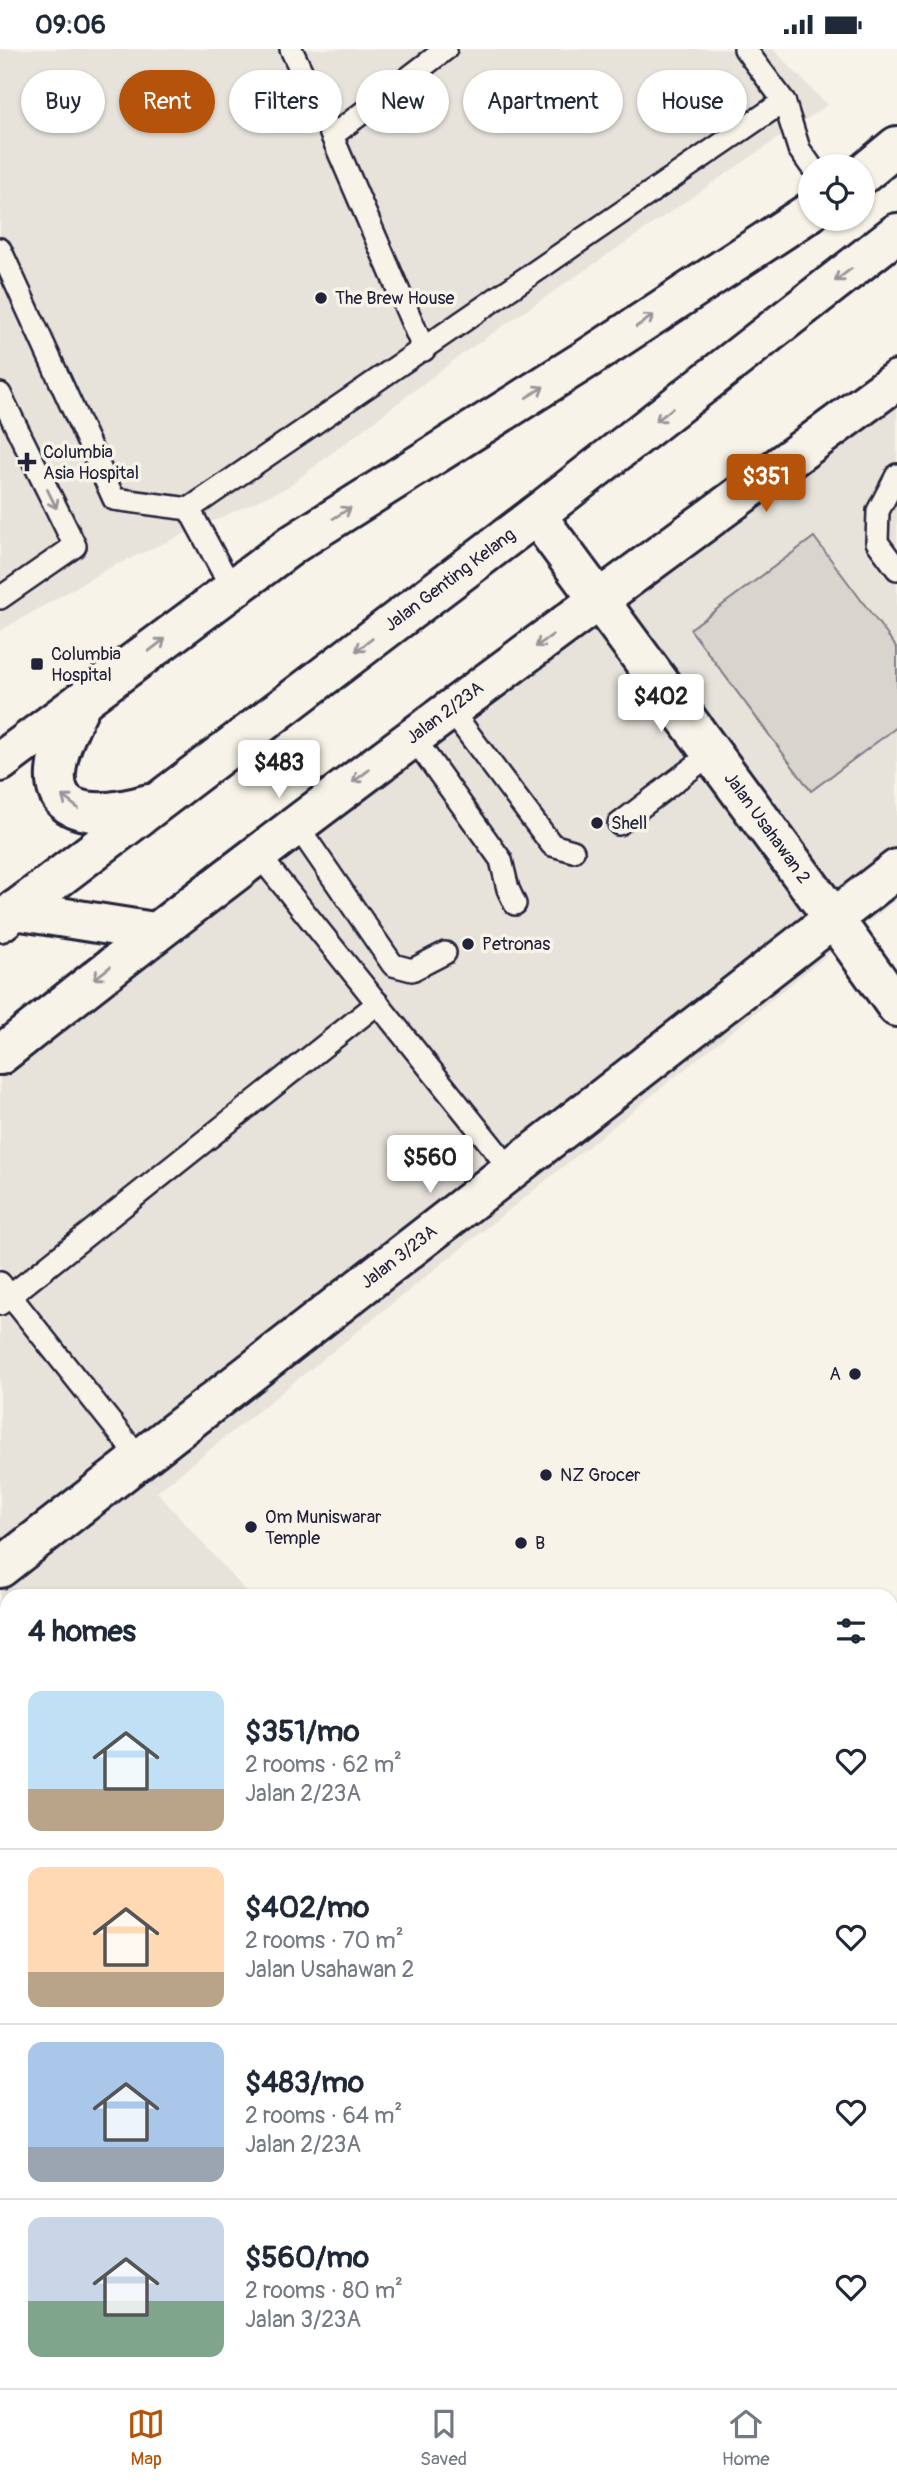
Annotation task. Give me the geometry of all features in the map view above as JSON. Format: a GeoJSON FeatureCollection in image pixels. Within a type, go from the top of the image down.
{"type":"FeatureCollection","features":[{"type":"Feature","properties":{"kind":"street"},"geometry":{"type":"LineString","coordinates":[[875,164],[897,146]]}},
{"type":"Feature","properties":{"kind":"street"},"geometry":{"type":"LineString","coordinates":[[0,762],[293,544],[588,358],[798,220]]}},
{"type":"Feature","properties":{"kind":"street","name":"Jalan Genting Kelang"},"geometry":{"type":"LineString","coordinates":[[8,916],[536,515],[897,233]]}},
{"type":"Feature","properties":{"kind":"street","name":"Jalan 2/23A"},"geometry":{"type":"LineString","coordinates":[[0,1055],[154,932],[296,824],[897,380]]}},
{"type":"Feature","properties":{"kind":"street","name":"Jalan Usahawan 2"},"geometry":{"type":"LineString","coordinates":[[536,515],[897,1007]]}},
{"type":"Feature","properties":{"kind":"street"},"geometry":{"type":"LineString","coordinates":[[82,700],[57,764],[56,783],[63,799],[78,809],[110,813],[158,801]]}},
{"type":"Feature","properties":{"kind":"street","name":"Jalan 3/23A"},"geometry":{"type":"LineString","coordinates":[[0,1568],[897,869]]}},
{"type":"Feature","properties":{"kind":"street"},"geometry":{"type":"LineString","coordinates":[[8,916],[154,932]]}},
{"type":"Feature","properties":{"kind":"lane"},"geometry":{"type":"LineString","coordinates":[[291,49],[332,136],[424,350]]}},
{"type":"Feature","properties":{"kind":"lane"},"geometry":{"type":"LineString","coordinates":[[332,136],[446,49]]}},
{"type":"Feature","properties":{"kind":"lane"},"geometry":{"type":"LineString","coordinates":[[745,49],[784,101],[803,154]]}},
{"type":"Feature","properties":{"kind":"lane"},"geometry":{"type":"LineString","coordinates":[[0,249],[114,499],[189,509],[784,101]]}},
{"type":"Feature","properties":{"kind":"lane"},"geometry":{"type":"LineString","coordinates":[[0,394],[75,546],[0,598]]}},
{"type":"Feature","properties":{"kind":"lane"},"geometry":{"type":"LineString","coordinates":[[897,475],[878,511],[877,541],[897,569]]}},
{"type":"Feature","properties":{"kind":"lane"},"geometry":{"type":"LineString","coordinates":[[189,509],[232,589]]}},
{"type":"Feature","properties":{"kind":"lane"},"geometry":{"type":"LineString","coordinates":[[450,709],[552,845],[573,851]]}},
{"type":"Feature","properties":{"kind":"lane"},"geometry":{"type":"LineString","coordinates":[[413,737],[501,860],[508,889],[515,904]]}},
{"type":"Feature","properties":{"kind":"lane"},"geometry":{"type":"LineString","coordinates":[[619,824],[712,753]]}},
{"type":"Feature","properties":{"kind":"lane"},"geometry":{"type":"LineString","coordinates":[[296,824],[394,965],[412,970],[445,954]]}},
{"type":"Feature","properties":{"kind":"lane"},"geometry":{"type":"LineString","coordinates":[[258,854],[511,1170]]}},
{"type":"Feature","properties":{"kind":"lane"},"geometry":{"type":"LineString","coordinates":[[140,1459],[3,1294],[378,1003]]}},
{"type":"Feature","properties":{"kind":"shaded area"},"geometry":{"type":"Polygon","coordinates":[[[0,49],[773,49],[827,105],[465,352],[286,488],[109,568],[0,631],[0,49]]]}},
{"type":"Feature","properties":{"kind":"shaded area"},"geometry":{"type":"Polygon","coordinates":[[[897,357],[897,899],[157,1492],[244,1589],[0,1589],[0,1027],[897,357]]]}},
{"type":"Feature","properties":{"kind":"shaded area"},"geometry":{"type":"Polygon","coordinates":[[[814,537],[897,648],[897,727],[811,791],[690,629],[814,537]]]}},
{"type":"Feature","properties":{"kind":"place","name":"The Brew House"},"geometry":{"type":"Point","coordinates":[321,298]}},
{"type":"Feature","properties":{"kind":"place","name":"Columbia Asia Hospital"},"geometry":{"type":"Point","coordinates":[27,462]}},
{"type":"Feature","properties":{"kind":"place","name":"Columbia Hospital"},"geometry":{"type":"Point","coordinates":[37,664]}},
{"type":"Feature","properties":{"kind":"place","name":"Shell"},"geometry":{"type":"Point","coordinates":[597,823]}},
{"type":"Feature","properties":{"kind":"place","name":"Petronas"},"geometry":{"type":"Point","coordinates":[468,944]}},
{"type":"Feature","properties":{"kind":"place","name":"A"},"geometry":{"type":"Point","coordinates":[855,1374]}},
{"type":"Feature","properties":{"kind":"place","name":"NZ Grocer"},"geometry":{"type":"Point","coordinates":[546,1475]}},
{"type":"Feature","properties":{"kind":"place","name":"Om Muniswarar Temple"},"geometry":{"type":"Point","coordinates":[251,1527]}},
{"type":"Feature","properties":{"kind":"place","name":"B"},"geometry":{"type":"Point","coordinates":[521,1543]}}]}
